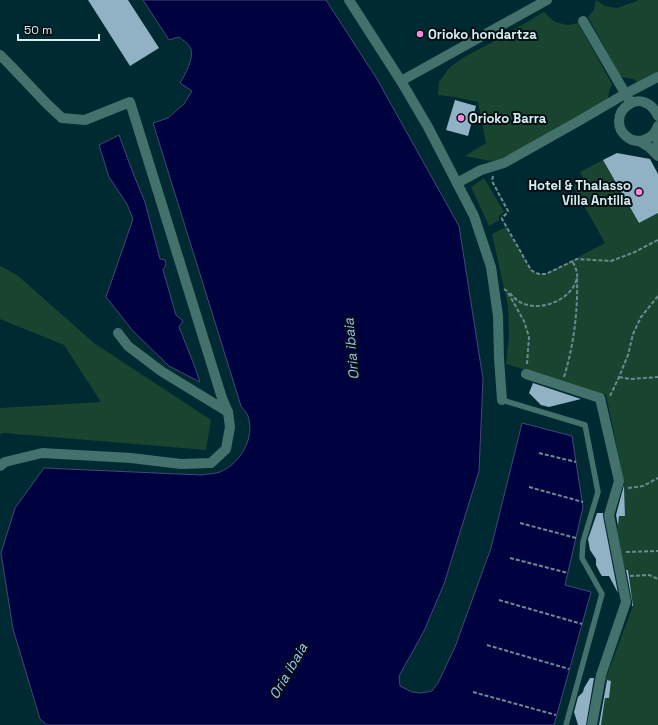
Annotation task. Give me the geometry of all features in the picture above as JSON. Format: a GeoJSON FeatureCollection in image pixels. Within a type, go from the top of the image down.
{"type":"FeatureCollection","features":[{"type":"Feature","properties":{"kind":"street"},"geometry":{"type":"LineString","coordinates":[[349,0],[428,126],[474,216],[491,267],[498,316],[502,400]]}},
{"type":"Feature","properties":{"kind":"street"},"geometry":{"type":"LineString","coordinates":[[401,81],[544,2]]}},
{"type":"Feature","properties":{"kind":"street"},"geometry":{"type":"LineString","coordinates":[[583,21],[628,99],[644,102],[651,105],[657,111]]}},
{"type":"Feature","properties":{"kind":"street"},"geometry":{"type":"LineString","coordinates":[[0,55],[62,118],[84,120],[130,102],[222,398],[228,412],[230,427],[226,449],[211,463],[182,464],[131,458],[42,453],[5,462],[0,466]]}},
{"type":"Feature","properties":{"kind":"street"},"geometry":{"type":"LineString","coordinates":[[457,183],[481,170],[504,163],[577,122],[628,99],[658,77]]}},
{"type":"Feature","properties":{"kind":"street"},"geometry":{"type":"LineString","coordinates":[[628,99],[619,118],[621,131],[626,136],[632,140],[644,140],[650,138],[658,128]]}},
{"type":"Feature","properties":{"kind":"street"},"geometry":{"type":"LineString","coordinates":[[658,128],[658,145]]}},
{"type":"Feature","properties":{"kind":"street"},"geometry":{"type":"LineString","coordinates":[[639,141],[649,147],[658,156]]}},
{"type":"Feature","properties":{"kind":"street"},"geometry":{"type":"LineString","coordinates":[[118,333],[128,346],[161,371],[228,412]]}},
{"type":"Feature","properties":{"kind":"street"},"geometry":{"type":"LineString","coordinates":[[526,374],[600,398],[619,481],[609,514],[626,602],[601,675],[592,725]]}},
{"type":"Feature","properties":{"kind":"lane"},"geometry":{"type":"LineString","coordinates":[[502,400],[585,425],[588,440],[598,492],[583,542],[582,558],[602,594],[566,725]]}},
{"type":"Feature","properties":{"kind":"path"},"geometry":{"type":"LineString","coordinates":[[494,174],[492,182],[508,211],[502,219],[531,270],[534,272],[546,274],[577,258],[611,261],[635,252],[658,240]]}},
{"type":"Feature","properties":{"kind":"path"},"geometry":{"type":"LineString","coordinates":[[561,385],[575,332],[578,300],[578,277],[576,268],[572,261]]}},
{"type":"Feature","properties":{"kind":"path"},"geometry":{"type":"LineString","coordinates":[[492,280],[508,291],[521,303],[535,307],[550,304],[563,298],[571,290],[578,277]]}},
{"type":"Feature","properties":{"kind":"path"},"geometry":{"type":"LineString","coordinates":[[508,291],[524,321],[529,337],[526,374]]}},
{"type":"Feature","properties":{"kind":"path"},"geometry":{"type":"LineString","coordinates":[[603,410],[619,377],[628,354],[633,334],[641,317],[658,296]]}},
{"type":"Feature","properties":{"kind":"path"},"geometry":{"type":"LineString","coordinates":[[619,377],[631,379],[658,377]]}},
{"type":"Feature","properties":{"kind":"path"},"geometry":{"type":"LineString","coordinates":[[539,452],[576,462]]}},
{"type":"Feature","properties":{"kind":"path"},"geometry":{"type":"LineString","coordinates":[[617,488],[642,486],[658,478]]}},
{"type":"Feature","properties":{"kind":"path"},"geometry":{"type":"LineString","coordinates":[[529,487],[583,502]]}},
{"type":"Feature","properties":{"kind":"path"},"geometry":{"type":"LineString","coordinates":[[520,523],[576,538]]}},
{"type":"Feature","properties":{"kind":"path"},"geometry":{"type":"LineString","coordinates":[[616,552],[658,551]]}},
{"type":"Feature","properties":{"kind":"path"},"geometry":{"type":"LineString","coordinates":[[510,558],[568,573]]}},
{"type":"Feature","properties":{"kind":"path"},"geometry":{"type":"LineString","coordinates":[[621,576],[649,575],[658,579]]}},
{"type":"Feature","properties":{"kind":"path"},"geometry":{"type":"LineString","coordinates":[[499,600],[582,624]]}},
{"type":"Feature","properties":{"kind":"path"},"geometry":{"type":"LineString","coordinates":[[487,645],[569,669]]}},
{"type":"Feature","properties":{"kind":"path"},"geometry":{"type":"LineString","coordinates":[[473,692],[556,715]]}},
{"type":"Feature","properties":{"kind":"green space"},"geometry":{"type":"Polygon","coordinates":[[[596,0],[605,6],[617,8],[638,0],[658,0],[658,75],[639,83],[633,79],[621,77],[588,17],[594,10],[596,0]]]}},
{"type":"Feature","properties":{"kind":"green space"},"geometry":{"type":"Polygon","coordinates":[[[544,12],[555,22],[568,25],[578,23],[612,84],[608,102],[499,160],[490,161],[465,156],[486,143],[478,102],[438,95],[439,82],[450,67],[466,56],[544,12]]]}},
{"type":"Feature","properties":{"kind":"green space"},"geometry":{"type":"Polygon","coordinates":[[[603,160],[639,223],[658,213],[658,725],[601,725],[605,698],[609,698],[611,681],[605,680],[633,606],[628,570],[622,570],[618,544],[617,531],[619,516],[625,515],[624,482],[606,395],[506,364],[509,336],[508,306],[492,234],[506,227],[531,270],[540,274],[546,274],[605,243],[573,186],[584,180],[580,172],[603,160]]]}},
{"type":"Feature","properties":{"kind":"green space"},"geometry":{"type":"Polygon","coordinates":[[[484,178],[504,212],[499,216],[499,220],[489,226],[471,187],[484,178]]]}},
{"type":"Feature","properties":{"kind":"green space"},"geometry":{"type":"Polygon","coordinates":[[[0,266],[17,275],[94,343],[211,420],[206,450],[4,433],[0,434],[0,408],[101,402],[64,345],[0,319],[0,266]]]}},
{"type":"Feature","properties":{"kind":"water","name":"Oria ibaia"},"geometry":{"type":"Polygon","coordinates":[[[143,0],[326,0],[377,79],[459,226],[483,379],[479,471],[444,584],[424,631],[399,676],[400,686],[412,692],[421,693],[432,691],[438,683],[455,647],[491,548],[522,423],[572,436],[583,507],[565,585],[591,592],[554,725],[47,725],[40,719],[13,629],[1,553],[15,508],[44,468],[201,475],[215,473],[228,468],[234,463],[244,449],[250,433],[248,416],[241,406],[153,123],[168,118],[184,104],[192,91],[180,83],[190,62],[192,53],[187,44],[179,37],[169,40],[143,0]]]}},
{"type":"Feature","properties":{"kind":"water"},"geometry":{"type":"Polygon","coordinates":[[[119,135],[145,202],[160,259],[165,260],[166,264],[163,270],[176,315],[183,321],[179,327],[200,382],[169,366],[133,331],[106,297],[133,219],[127,204],[109,177],[99,145],[119,135]]]}},
{"type":"Feature","properties":{"kind":"building"},"geometry":{"type":"Polygon","coordinates":[[[88,0],[128,0],[159,48],[130,66],[88,0]]]}},
{"type":"Feature","properties":{"kind":"building","name":"Orioko Barra"},"geometry":{"type":"Polygon","coordinates":[[[455,100],[476,106],[468,136],[446,130],[455,100]]]}},
{"type":"Feature","properties":{"kind":"building","name":"Hotel & Thalasso Villa Antilla"},"geometry":{"type":"Polygon","coordinates":[[[617,153],[650,159],[658,174],[658,213],[639,223],[603,160],[617,153]]]}},
{"type":"Feature","properties":{"kind":"building"},"geometry":{"type":"Polygon","coordinates":[[[533,383],[581,399],[549,407],[541,405],[529,393],[533,383]]]}},
{"type":"Feature","properties":{"kind":"building"},"geometry":{"type":"Polygon","coordinates":[[[624,485],[625,516],[619,516],[618,526],[616,515],[624,485]]]}},
{"type":"Feature","properties":{"kind":"building"},"geometry":{"type":"Polygon","coordinates":[[[597,513],[603,513],[618,593],[609,576],[602,576],[600,573],[596,565],[596,559],[590,550],[588,539],[597,513]]]}},
{"type":"Feature","properties":{"kind":"building"},"geometry":{"type":"Polygon","coordinates":[[[626,570],[628,570],[633,606],[632,606],[626,570]]]}},
{"type":"Feature","properties":{"kind":"building"},"geometry":{"type":"Polygon","coordinates":[[[590,678],[594,678],[586,725],[578,725],[574,712],[578,697],[583,692],[590,678]]]}},
{"type":"Feature","properties":{"kind":"building"},"geometry":{"type":"Polygon","coordinates":[[[607,680],[611,681],[609,698],[605,698],[601,725],[599,725],[607,680]]]}},
{"type":"Feature","properties":{"kind":"place","name":"Orioko hondartza"},"geometry":{"type":"Point","coordinates":[420,34]}},
{"type":"Feature","properties":{"kind":"place","name":"Orioko Barra"},"geometry":{"type":"Point","coordinates":[461,118]}},
{"type":"Feature","properties":{"kind":"place","name":"Hotel & Thalasso Villa Antilla"},"geometry":{"type":"Point","coordinates":[639,192]}}]}
